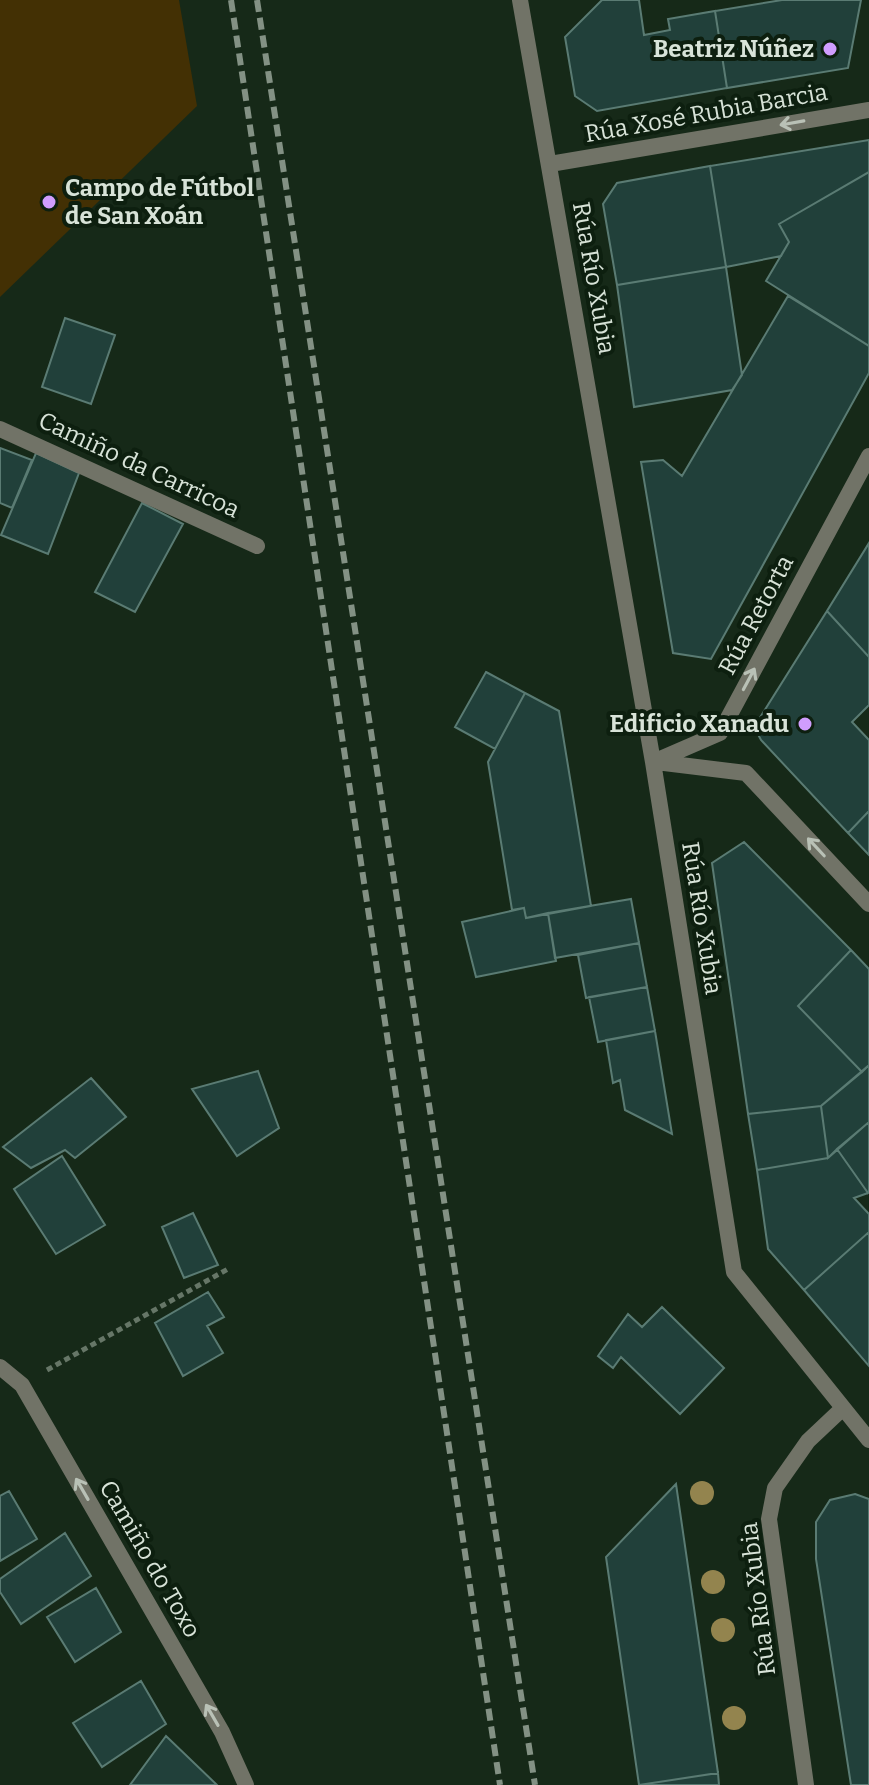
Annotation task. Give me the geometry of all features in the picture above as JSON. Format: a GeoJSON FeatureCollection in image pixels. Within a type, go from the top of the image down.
{"type":"FeatureCollection","features":[{"type":"Feature","properties":{"kind":"street","name":"Rúa Río Xubia"},"geometry":{"type":"LineString","coordinates":[[520,0],[653,762],[734,1272],[843,1408],[808,1441],[775,1488],[769,1519],[806,1785]]}},
{"type":"Feature","properties":{"kind":"street","name":"Rúa Xosé Rubia Barcia"},"geometry":{"type":"LineString","coordinates":[[550,164],[869,110]]}},
{"type":"Feature","properties":{"kind":"street","name":"Camiño da Carricoa"},"geometry":{"type":"LineString","coordinates":[[0,429],[257,546]]}},
{"type":"Feature","properties":{"kind":"street","name":"Rúa Retorta"},"geometry":{"type":"LineString","coordinates":[[653,762],[720,733],[869,456]]}},
{"type":"Feature","properties":{"kind":"street"},"geometry":{"type":"LineString","coordinates":[[653,762],[746,773],[869,904]]}},
{"type":"Feature","properties":{"kind":"street","name":"Camiño do Toxo"},"geometry":{"type":"LineString","coordinates":[[0,1367],[22,1385],[222,1732],[246,1785]]}},
{"type":"Feature","properties":{"kind":"street"},"geometry":{"type":"LineString","coordinates":[[843,1408],[869,1440]]}},
{"type":"Feature","properties":{"kind":"path"},"geometry":{"type":"LineString","coordinates":[[22,1385],[228,1269]]}},
{"type":"Feature","properties":{"kind":"shaded area","name":"Campo de Fútbol de San Xoán"},"geometry":{"type":"Polygon","coordinates":[[[0,0],[179,0],[197,106],[0,297],[0,0]]]}},
{"type":"Feature","properties":{"kind":"building"},"geometry":{"type":"Polygon","coordinates":[[[602,0],[639,0],[644,35],[670,30],[668,19],[715,11],[727,88],[597,111],[575,96],[565,37],[602,0]]]}},
{"type":"Feature","properties":{"kind":"building"},"geometry":{"type":"Polygon","coordinates":[[[782,0],[861,0],[848,68],[727,88],[715,11],[782,0]]]}},
{"type":"Feature","properties":{"kind":"building"},"geometry":{"type":"Polygon","coordinates":[[[869,140],[869,172],[779,224],[789,242],[781,256],[726,267],[710,166],[869,140]]]}},
{"type":"Feature","properties":{"kind":"building"},"geometry":{"type":"Polygon","coordinates":[[[710,166],[726,267],[617,285],[603,204],[617,183],[710,166]]]}},
{"type":"Feature","properties":{"kind":"building"},"geometry":{"type":"Polygon","coordinates":[[[869,172],[869,346],[766,281],[789,242],[779,224],[869,172]]]}},
{"type":"Feature","properties":{"kind":"building"},"geometry":{"type":"Polygon","coordinates":[[[726,267],[742,375],[732,390],[634,407],[617,285],[726,267]]]}},
{"type":"Feature","properties":{"kind":"building"},"geometry":{"type":"Polygon","coordinates":[[[788,296],[869,346],[869,373],[711,659],[673,653],[641,462],[663,460],[682,476],[788,296]]]}},
{"type":"Feature","properties":{"kind":"building"},"geometry":{"type":"Polygon","coordinates":[[[65,318],[115,335],[91,404],[42,387],[65,318]]]}},
{"type":"Feature","properties":{"kind":"building"},"geometry":{"type":"Polygon","coordinates":[[[0,448],[32,460],[12,508],[0,503],[0,448]]]}},
{"type":"Feature","properties":{"kind":"building"},"geometry":{"type":"Polygon","coordinates":[[[36,453],[79,473],[48,554],[1,535],[36,453]]]}},
{"type":"Feature","properties":{"kind":"building"},"geometry":{"type":"Polygon","coordinates":[[[142,503],[183,524],[135,612],[95,592],[142,503]]]}},
{"type":"Feature","properties":{"kind":"building"},"geometry":{"type":"Polygon","coordinates":[[[869,543],[869,657],[827,611],[869,543]]]}},
{"type":"Feature","properties":{"kind":"building","name":"Edificio Xanadu"},"geometry":{"type":"Polygon","coordinates":[[[827,611],[869,657],[869,705],[852,722],[869,740],[869,811],[848,833],[761,740],[754,727],[827,611]]]}},
{"type":"Feature","properties":{"kind":"building"},"geometry":{"type":"Polygon","coordinates":[[[486,672],[525,693],[495,749],[455,727],[486,672]]]}},
{"type":"Feature","properties":{"kind":"building"},"geometry":{"type":"Polygon","coordinates":[[[525,693],[559,711],[591,906],[526,918],[524,908],[512,910],[488,762],[525,693]]]}},
{"type":"Feature","properties":{"kind":"building"},"geometry":{"type":"Polygon","coordinates":[[[869,811],[869,855],[848,833],[869,811]]]}},
{"type":"Feature","properties":{"kind":"building"},"geometry":{"type":"Polygon","coordinates":[[[744,842],[851,950],[798,1006],[862,1072],[821,1106],[748,1114],[712,863],[744,842]]]}},
{"type":"Feature","properties":{"kind":"building"},"geometry":{"type":"Polygon","coordinates":[[[631,899],[639,943],[555,958],[548,913],[631,899]]]}},
{"type":"Feature","properties":{"kind":"building"},"geometry":{"type":"Polygon","coordinates":[[[524,908],[526,918],[548,913],[556,961],[476,977],[462,922],[524,908]]]}},
{"type":"Feature","properties":{"kind":"building"},"geometry":{"type":"Polygon","coordinates":[[[639,943],[647,987],[586,998],[578,955],[639,943]]]}},
{"type":"Feature","properties":{"kind":"building"},"geometry":{"type":"Polygon","coordinates":[[[851,950],[869,969],[869,1065],[862,1072],[798,1006],[851,950]]]}},
{"type":"Feature","properties":{"kind":"building"},"geometry":{"type":"Polygon","coordinates":[[[647,987],[655,1031],[598,1042],[589,997],[647,987]]]}},
{"type":"Feature","properties":{"kind":"building"},"geometry":{"type":"Polygon","coordinates":[[[655,1031],[672,1134],[625,1110],[620,1080],[613,1083],[606,1040],[655,1031]]]}},
{"type":"Feature","properties":{"kind":"building"},"geometry":{"type":"Polygon","coordinates":[[[869,1065],[869,1122],[828,1158],[821,1106],[869,1065]]]}},
{"type":"Feature","properties":{"kind":"building"},"geometry":{"type":"Polygon","coordinates":[[[258,1071],[279,1128],[237,1156],[192,1089],[258,1071]]]}},
{"type":"Feature","properties":{"kind":"building"},"geometry":{"type":"Polygon","coordinates":[[[91,1078],[126,1117],[75,1158],[65,1150],[31,1168],[3,1147],[91,1078]]]}},
{"type":"Feature","properties":{"kind":"building"},"geometry":{"type":"Polygon","coordinates":[[[821,1106],[828,1158],[757,1170],[748,1114],[821,1106]]]}},
{"type":"Feature","properties":{"kind":"building"},"geometry":{"type":"Polygon","coordinates":[[[869,1122],[869,1192],[868,1193],[837,1149],[869,1122]]]}},
{"type":"Feature","properties":{"kind":"building"},"geometry":{"type":"Polygon","coordinates":[[[837,1149],[868,1193],[854,1198],[869,1214],[869,1232],[804,1290],[768,1249],[757,1170],[828,1158],[837,1149]]]}},
{"type":"Feature","properties":{"kind":"building"},"geometry":{"type":"Polygon","coordinates":[[[62,1156],[105,1225],[56,1254],[14,1189],[62,1156]]]}},
{"type":"Feature","properties":{"kind":"building"},"geometry":{"type":"Polygon","coordinates":[[[193,1213],[218,1265],[184,1278],[162,1227],[193,1213]]]}},
{"type":"Feature","properties":{"kind":"building"},"geometry":{"type":"Polygon","coordinates":[[[869,1232],[869,1366],[804,1290],[869,1232]]]}},
{"type":"Feature","properties":{"kind":"building"},"geometry":{"type":"Polygon","coordinates":[[[208,1292],[224,1317],[207,1326],[223,1353],[183,1376],[155,1323],[208,1292]]]}},
{"type":"Feature","properties":{"kind":"building"},"geometry":{"type":"Polygon","coordinates":[[[662,1307],[724,1368],[680,1414],[621,1357],[613,1368],[598,1356],[628,1314],[642,1327],[662,1307]]]}},
{"type":"Feature","properties":{"kind":"building"},"geometry":{"type":"Polygon","coordinates":[[[676,1484],[718,1773],[639,1785],[606,1557],[676,1484]]]}},
{"type":"Feature","properties":{"kind":"building"},"geometry":{"type":"Polygon","coordinates":[[[9,1491],[37,1539],[0,1561],[0,1496],[9,1491]]]}},
{"type":"Feature","properties":{"kind":"building"},"geometry":{"type":"Polygon","coordinates":[[[855,1494],[869,1499],[869,1785],[851,1785],[816,1559],[816,1522],[830,1500],[855,1494]]]}},
{"type":"Feature","properties":{"kind":"building"},"geometry":{"type":"Polygon","coordinates":[[[65,1533],[91,1576],[21,1624],[0,1592],[0,1579],[65,1533]]]}},
{"type":"Feature","properties":{"kind":"building"},"geometry":{"type":"Polygon","coordinates":[[[96,1588],[121,1632],[75,1662],[47,1617],[96,1588]]]}},
{"type":"Feature","properties":{"kind":"building"},"geometry":{"type":"Polygon","coordinates":[[[141,1681],[166,1724],[102,1767],[73,1723],[141,1681]]]}},
{"type":"Feature","properties":{"kind":"building"},"geometry":{"type":"Polygon","coordinates":[[[166,1736],[217,1785],[130,1785],[166,1736]]]}},
{"type":"Feature","properties":{"kind":"building"},"geometry":{"type":"Polygon","coordinates":[[[718,1773],[719,1785],[639,1785],[718,1773]]]}},
{"type":"Feature","properties":{"kind":"railway"},"geometry":{"type":"LineString","coordinates":[[231,0],[500,1785]]}},
{"type":"Feature","properties":{"kind":"railway"},"geometry":{"type":"LineString","coordinates":[[257,0],[535,1785]]}},
{"type":"Feature","properties":{"kind":"place","name":"Beatriz Núñez"},"geometry":{"type":"Point","coordinates":[830,49]}},
{"type":"Feature","properties":{"kind":"place","name":"Campo de Fútbol de San Xoán"},"geometry":{"type":"Point","coordinates":[49,202]}},
{"type":"Feature","properties":{"kind":"place","name":"Edificio Xanadu"},"geometry":{"type":"Point","coordinates":[805,724]}}]}
